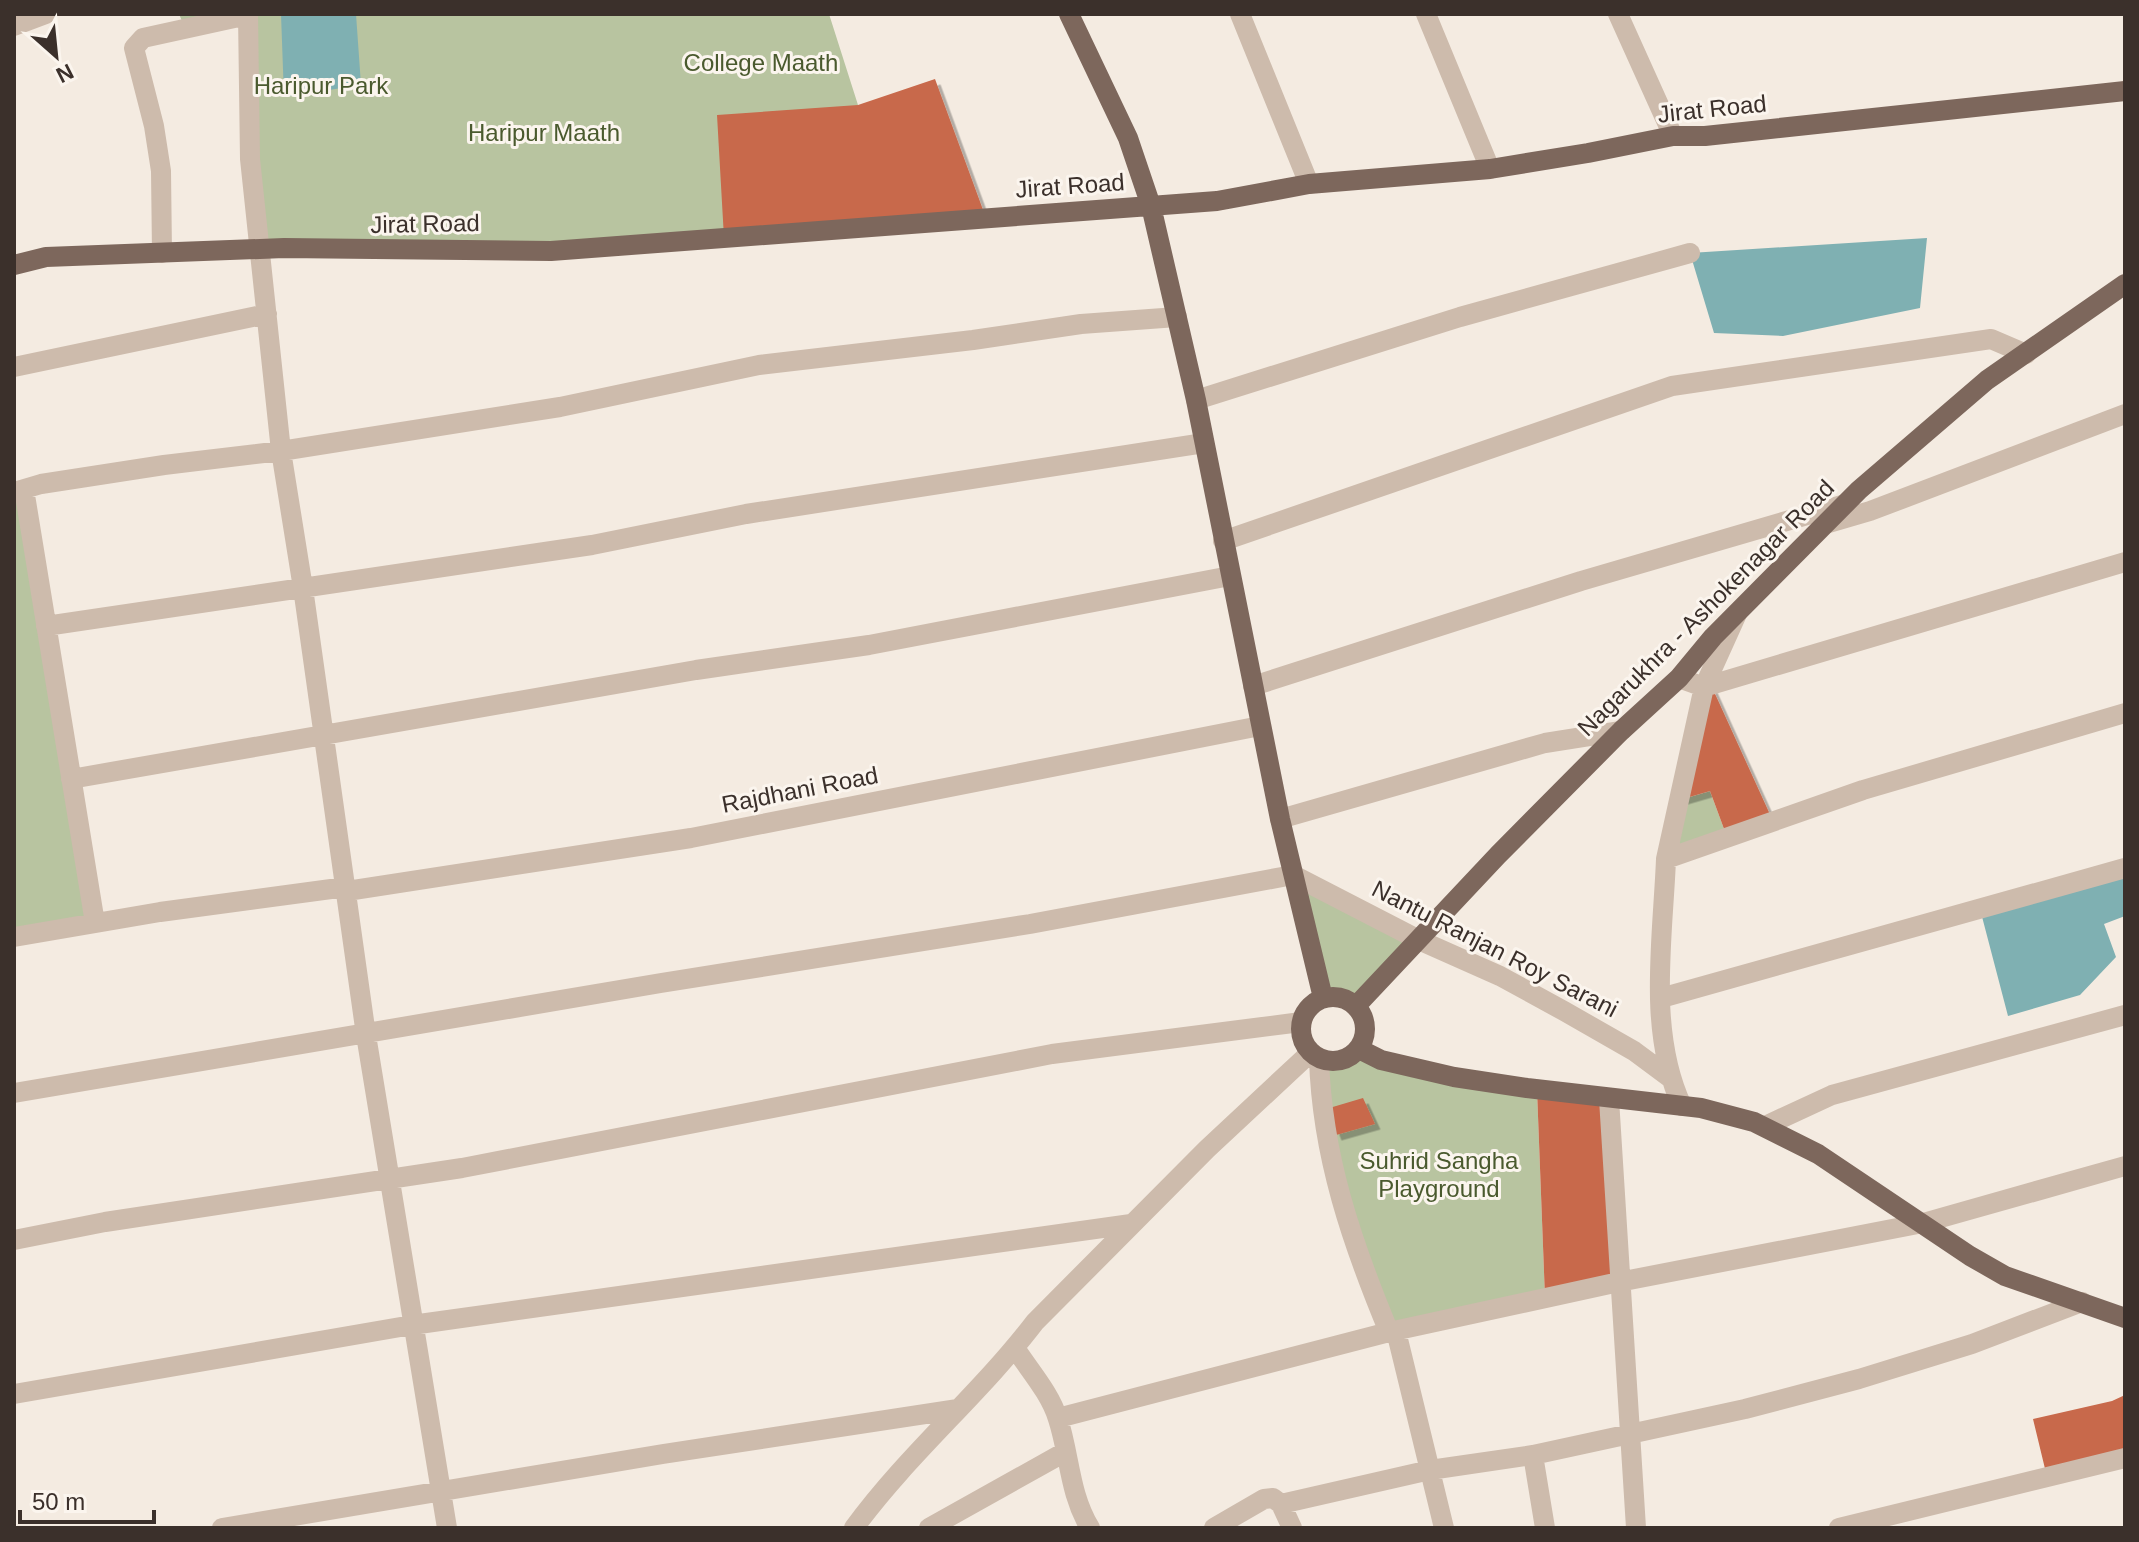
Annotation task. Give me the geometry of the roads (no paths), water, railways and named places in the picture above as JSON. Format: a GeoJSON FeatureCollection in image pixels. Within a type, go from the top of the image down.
{"type":"FeatureCollection","features":[{"type":"Feature","properties":{"kind":"main road"},"geometry":{"type":"LineString","coordinates":[[1069,14],[1128,138],[1151,206],[1196,400],[1280,819],[1323,998]]}},
{"type":"Feature","properties":{"kind":"main road","name":"Jirat Road"},"geometry":{"type":"LineString","coordinates":[[14,265],[46,257],[260,249],[551,251],[1217,201],[1309,184],[1490,169],[1673,136],[1705,136],[2125,91]]}},
{"type":"Feature","properties":{"kind":"main road","name":"Nagarukhra - Ashokenagar Road"},"geometry":{"type":"LineString","coordinates":[[1356,1006],[1498,855],[1621,731],[1679,678],[1713,637],[1845,504],[1964,399],[2125,284]]}},
{"type":"Feature","properties":{"kind":"main road"},"geometry":{"type":"LineString","coordinates":[[1323,998],[1343,998],[1356,1006],[1365,1020],[1366,1030],[1359,1049],[1341,1061],[1314,1056],[1303,1043],[1301,1022],[1306,1011],[1323,998]]}},
{"type":"Feature","properties":{"kind":"main road"},"geometry":{"type":"LineString","coordinates":[[1359,1049],[1381,1060],[1454,1077],[1682,1106],[1765,1126],[1818,1154],[2005,1276],[2124,1317]]}},
{"type":"Feature","properties":{"kind":"street"},"geometry":{"type":"LineString","coordinates":[[14,26],[46,14]]}},
{"type":"Feature","properties":{"kind":"street"},"geometry":{"type":"LineString","coordinates":[[162,253],[161,171],[154,126],[134,48],[143,38],[248,14],[250,159],[281,451],[366,1035],[447,1528]]}},
{"type":"Feature","properties":{"kind":"street"},"geometry":{"type":"LineString","coordinates":[[1240,14],[1309,184]]}},
{"type":"Feature","properties":{"kind":"street"},"geometry":{"type":"LineString","coordinates":[[1426,14],[1490,169]]}},
{"type":"Feature","properties":{"kind":"street"},"geometry":{"type":"LineString","coordinates":[[1618,14],[1673,136]]}},
{"type":"Feature","properties":{"kind":"street"},"geometry":{"type":"LineString","coordinates":[[1196,400],[1460,317],[1690,253]]}},
{"type":"Feature","properties":{"kind":"street"},"geometry":{"type":"LineString","coordinates":[[14,367],[267,314]]}},
{"type":"Feature","properties":{"kind":"street"},"geometry":{"type":"LineString","coordinates":[[95,923],[46,626],[19,490],[164,465],[281,451],[560,407],[759,365],[1081,324],[1177,317]]}},
{"type":"Feature","properties":{"kind":"street"},"geometry":{"type":"LineString","coordinates":[[1223,541],[1672,386],[1991,339],[2026,354]]}},
{"type":"Feature","properties":{"kind":"street"},"geometry":{"type":"LineString","coordinates":[[1825,524],[1870,511],[2125,414]]}},
{"type":"Feature","properties":{"kind":"street"},"geometry":{"type":"LineString","coordinates":[[46,626],[592,545],[746,514],[1204,443]]}},
{"type":"Feature","properties":{"kind":"street"},"geometry":{"type":"LineString","coordinates":[[1253,686],[1581,581],[1845,504]]}},
{"type":"Feature","properties":{"kind":"street"},"geometry":{"type":"LineString","coordinates":[[1679,678],[1704,687],[2125,562]]}},
{"type":"Feature","properties":{"kind":"street"},"geometry":{"type":"LineString","coordinates":[[71,779],[696,670],[869,645],[1230,576]]}},
{"type":"Feature","properties":{"kind":"street"},"geometry":{"type":"LineString","coordinates":[[1682,1106],[1669,1077],[1662,1032],[1666,859],[1704,687],[1737,612]]}},
{"type":"Feature","properties":{"kind":"street"},"geometry":{"type":"LineString","coordinates":[[1666,859],[1875,786],[2125,713]]}},
{"type":"Feature","properties":{"kind":"street","name":"Rajdhani Road"},"geometry":{"type":"LineString","coordinates":[[14,937],[691,838],[1260,726]]}},
{"type":"Feature","properties":{"kind":"street"},"geometry":{"type":"LineString","coordinates":[[1280,819],[1545,743],[1621,731]]}},
{"type":"Feature","properties":{"kind":"street"},"geometry":{"type":"LineString","coordinates":[[1661,998],[2125,868]]}},
{"type":"Feature","properties":{"kind":"street"},"geometry":{"type":"LineString","coordinates":[[14,1093],[1030,924],[1293,875]]}},
{"type":"Feature","properties":{"kind":"street","name":"Nantu Ranjan Roy Sarani"},"geometry":{"type":"LineString","coordinates":[[1293,875],[1419,940],[1500,976],[1634,1051],[1669,1077]]}},
{"type":"Feature","properties":{"kind":"street"},"geometry":{"type":"LineString","coordinates":[[1765,1126],[1832,1095],[2125,1015]]}},
{"type":"Feature","properties":{"kind":"street"},"geometry":{"type":"LineString","coordinates":[[14,1240],[105,1222],[462,1168],[1052,1054],[1301,1022]]}},
{"type":"Feature","properties":{"kind":"street"},"geometry":{"type":"LineString","coordinates":[[854,1528],[1035,1322],[1131,1224],[1314,1056]]}},
{"type":"Feature","properties":{"kind":"street"},"geometry":{"type":"LineString","coordinates":[[1314,1056],[1339,1198],[1355,1250],[1392,1331],[1444,1528]]}},
{"type":"Feature","properties":{"kind":"street"},"geometry":{"type":"LineString","coordinates":[[1609,1099],[1636,1528]]}},
{"type":"Feature","properties":{"kind":"street"},"geometry":{"type":"LineString","coordinates":[[1058,1418],[1392,1331],[1619,1282],[1923,1223],[2125,1166]]}},
{"type":"Feature","properties":{"kind":"street"},"geometry":{"type":"LineString","coordinates":[[14,1394],[412,1325],[1131,1224]]}},
{"type":"Feature","properties":{"kind":"street"},"geometry":{"type":"LineString","coordinates":[[1281,1504],[1430,1470],[1533,1455],[1745,1409],[1859,1379],[1972,1344],[2082,1302]]}},
{"type":"Feature","properties":{"kind":"street"},"geometry":{"type":"LineString","coordinates":[[1015,1348],[1052,1403],[1058,1418],[1071,1485],[1090,1528]]}},
{"type":"Feature","properties":{"kind":"street"},"geometry":{"type":"LineString","coordinates":[[222,1528],[958,1409]]}},
{"type":"Feature","properties":{"kind":"street"},"geometry":{"type":"LineString","coordinates":[[929,1528],[1065,1452]]}},
{"type":"Feature","properties":{"kind":"street"},"geometry":{"type":"LineString","coordinates":[[1533,1455],[1545,1528]]}},
{"type":"Feature","properties":{"kind":"street"},"geometry":{"type":"LineString","coordinates":[[1839,1528],[2125,1458]]}},
{"type":"Feature","properties":{"kind":"street"},"geometry":{"type":"LineString","coordinates":[[1214,1528],[1264,1499],[1273,1498],[1281,1504],[1292,1528]]}},
{"type":"Feature","properties":{"kind":"water"},"geometry":{"type":"Polygon","coordinates":[[[281,14],[356,14],[361,85],[284,97],[281,14]]]}},
{"type":"Feature","properties":{"kind":"water"},"geometry":{"type":"Polygon","coordinates":[[[1927,238],[1920,308],[1783,336],[1714,333],[1690,253],[1927,238]]]}},
{"type":"Feature","properties":{"kind":"water"},"geometry":{"type":"Polygon","coordinates":[[[2125,870],[2125,916],[2104,924],[2116,957],[2080,995],[2008,1016],[1980,909],[2125,870]]]}},
{"type":"Feature","properties":{"kind":"park label","name":"College Maath"},"geometry":{"type":"Point","coordinates":[761,63]}},
{"type":"Feature","properties":{"kind":"park label","name":"Haripur Park"},"geometry":{"type":"Point","coordinates":[321,86]}},
{"type":"Feature","properties":{"kind":"park label","name":"Haripur Maath"},"geometry":{"type":"Point","coordinates":[544,133]}},
{"type":"Feature","properties":{"kind":"park label","name":"Suhrid Sangha Playground"},"geometry":{"type":"Point","coordinates":[1439,1175]}}]}
